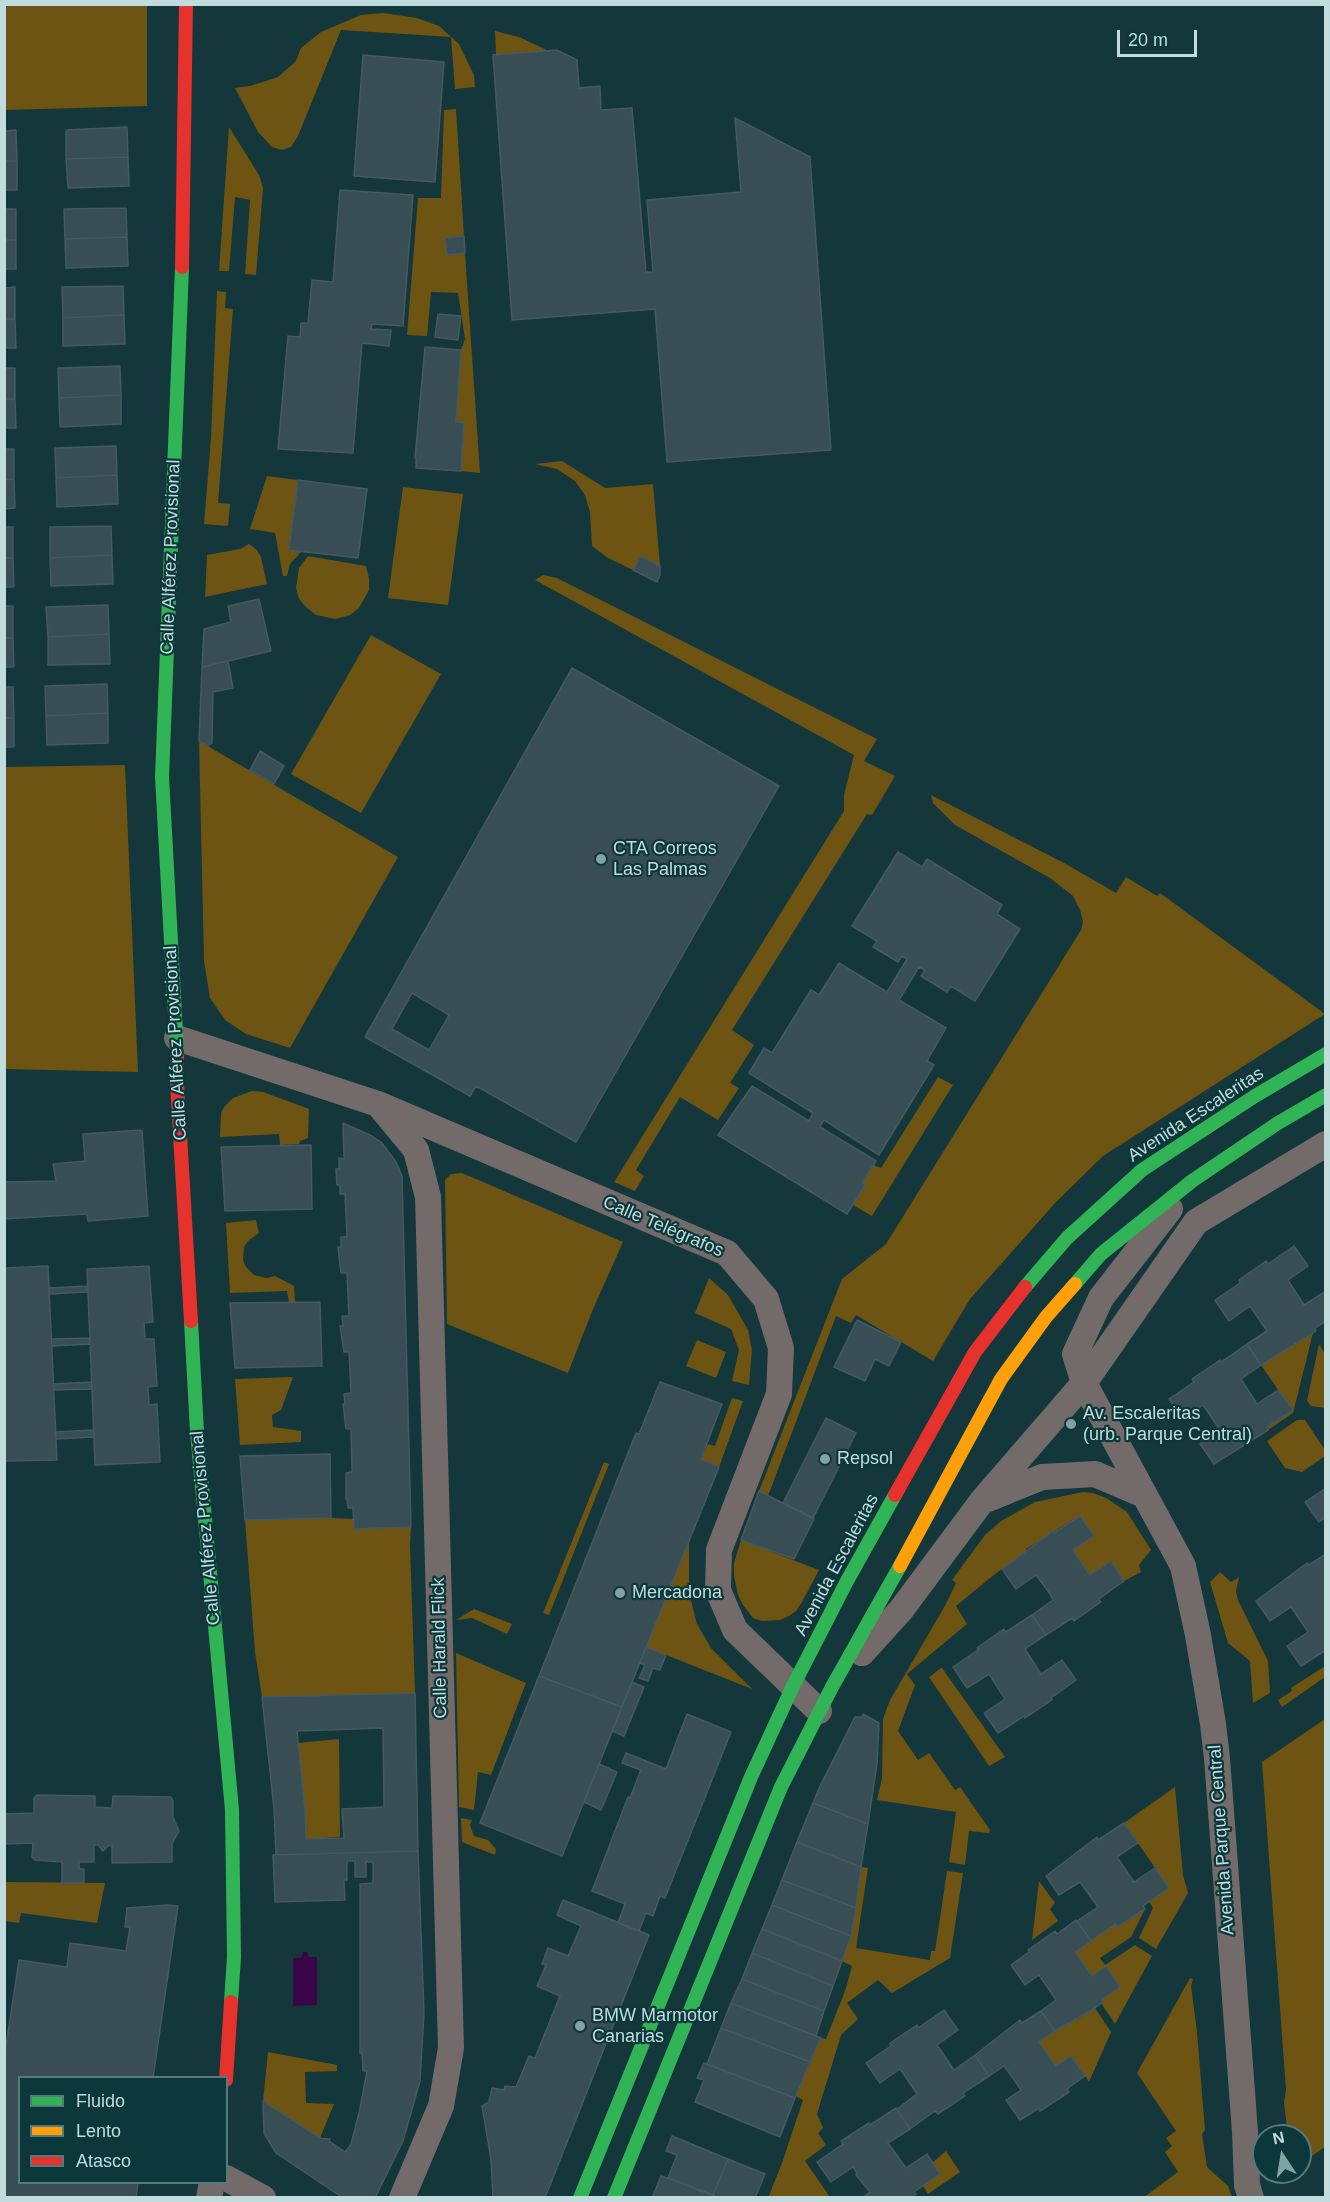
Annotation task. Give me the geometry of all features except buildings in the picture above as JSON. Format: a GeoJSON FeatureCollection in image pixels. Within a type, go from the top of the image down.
{"type":"FeatureCollection","features":[{"type":"Feature","properties":{"kind":"street","name":"Calle Alférez Provisional"},"geometry":{"type":"LineString","coordinates":[[186,4],[182,277],[162,777],[197,1432],[232,1810],[234,1958],[226,2076]]}},
{"type":"Feature","properties":{"kind":"street","name":"Calle Telégrafos"},"geometry":{"type":"LineString","coordinates":[[177,1038],[378,1104],[727,1253],[766,1299],[781,1347],[778,1394],[719,1550],[718,1590],[735,1630],[819,1711]]}},
{"type":"Feature","properties":{"kind":"street","name":"Avenida Escaleritas"},"geometry":{"type":"LineString","coordinates":[[614,2198],[702,1940],[751,1777],[793,1686],[847,1581],[975,1352],[1023,1289],[1067,1238],[1142,1170],[1255,1096],[1326,1054]]}},
{"type":"Feature","properties":{"kind":"street","name":"Avenida Escaleritas"},"geometry":{"type":"LineString","coordinates":[[580,2198],[702,1940],[819,1711],[1001,1379],[1046,1317],[1101,1254],[1192,1181],[1278,1123],[1326,1095]]}},
{"type":"Feature","properties":{"kind":"street","name":"Calle Harald Flick"},"geometry":{"type":"LineString","coordinates":[[378,1104],[416,1150],[428,1197],[451,2048],[441,2106],[402,2198]]}},
{"type":"Feature","properties":{"kind":"street"},"geometry":{"type":"LineString","coordinates":[[832,1687],[901,1610],[982,1501],[1084,1383],[1196,1222],[1326,1144]]}},
{"type":"Feature","properties":{"kind":"street","name":"Avenida Parque Central"},"geometry":{"type":"LineString","coordinates":[[1192,1181],[1101,1298],[1075,1354],[1084,1383],[1183,1566],[1213,1724],[1249,2191]]}},
{"type":"Feature","properties":{"kind":"street"},"geometry":{"type":"LineString","coordinates":[[982,1501],[1042,1477],[1095,1474],[1144,1495]]}},
{"type":"Feature","properties":{"kind":"street"},"geometry":{"type":"LineString","coordinates":[[228,2179],[263,2198]]}},
{"type":"Feature","properties":{"kind":"shaded area"},"geometry":{"type":"Polygon","coordinates":[[[4,5],[147,5],[147,106],[5,110],[4,5]]]}},
{"type":"Feature","properties":{"kind":"shaded area"},"geometry":{"type":"Polygon","coordinates":[[[383,13],[417,18],[439,26],[459,44],[474,75],[475,87],[455,89],[451,37],[341,30],[298,136],[291,147],[282,150],[272,147],[258,132],[235,88],[278,77],[296,61],[301,48],[321,32],[361,15],[383,13]]]}},
{"type":"Feature","properties":{"kind":"shaded area"},"geometry":{"type":"Polygon","coordinates":[[[495,31],[519,37],[549,51],[496,55],[495,31]]]}},
{"type":"Feature","properties":{"kind":"shaded area"},"geometry":{"type":"Polygon","coordinates":[[[456,109],[464,236],[446,238],[447,255],[465,253],[480,473],[461,471],[464,423],[456,422],[461,350],[465,339],[458,293],[431,292],[427,336],[407,335],[418,198],[441,198],[444,110],[456,109]]]}},
{"type":"Feature","properties":{"kind":"shaded area"},"geometry":{"type":"Polygon","coordinates":[[[229,127],[259,175],[263,188],[256,275],[245,274],[250,200],[235,197],[229,271],[219,271],[229,127]]]}},
{"type":"Feature","properties":{"kind":"shaded area"},"geometry":{"type":"Polygon","coordinates":[[[217,291],[226,292],[225,308],[233,309],[218,503],[230,504],[228,526],[204,524],[211,438],[217,291]]]}},
{"type":"Feature","properties":{"kind":"shaded area"},"geometry":{"type":"Polygon","coordinates":[[[562,461],[605,488],[653,484],[660,566],[640,556],[633,570],[608,558],[592,546],[590,512],[585,495],[575,481],[557,469],[535,464],[562,461]]]}},
{"type":"Feature","properties":{"kind":"shaded area"},"geometry":{"type":"Polygon","coordinates":[[[267,476],[298,480],[289,549],[302,551],[290,564],[287,576],[283,576],[275,533],[250,529],[267,476]]]}},
{"type":"Feature","properties":{"kind":"shaded area"},"geometry":{"type":"Polygon","coordinates":[[[403,487],[463,494],[448,605],[388,598],[403,487]]]}},
{"type":"Feature","properties":{"kind":"shaded area"},"geometry":{"type":"Polygon","coordinates":[[[249,544],[257,550],[261,557],[267,584],[205,597],[207,555],[240,549],[249,544]]]}},
{"type":"Feature","properties":{"kind":"shaded area"},"geometry":{"type":"Polygon","coordinates":[[[308,556],[366,566],[369,590],[359,608],[350,615],[336,619],[316,615],[306,607],[299,599],[296,588],[299,568],[308,556]]]}},
{"type":"Feature","properties":{"kind":"shaded area"},"geometry":{"type":"Polygon","coordinates":[[[543,575],[557,578],[877,739],[864,761],[895,776],[872,815],[867,814],[732,1030],[754,1045],[730,1083],[739,1088],[718,1120],[680,1097],[636,1170],[644,1176],[635,1191],[614,1182],[844,811],[844,795],[854,755],[535,580],[543,575]]]}},
{"type":"Feature","properties":{"kind":"shaded area"},"geometry":{"type":"Polygon","coordinates":[[[371,635],[441,674],[361,813],[291,774],[371,635]]]}},
{"type":"Feature","properties":{"kind":"shaded area"},"geometry":{"type":"Polygon","coordinates":[[[199,741],[398,857],[290,1048],[246,1034],[225,1020],[210,998],[204,961],[199,741]]]}},
{"type":"Feature","properties":{"kind":"shaded area"},"geometry":{"type":"Polygon","coordinates":[[[125,765],[138,1072],[5,1069],[5,767],[125,765]]]}},
{"type":"Feature","properties":{"kind":"shaded area"},"geometry":{"type":"Polygon","coordinates":[[[931,795],[1064,863],[1116,893],[1126,877],[1157,896],[1160,893],[1325,1014],[1103,1156],[1056,1202],[970,1299],[933,1361],[856,1315],[851,1323],[836,1316],[768,1496],[759,1491],[842,1279],[886,1244],[1081,930],[1083,922],[1073,896],[1050,878],[955,825],[933,803],[931,795]]]}},
{"type":"Feature","properties":{"kind":"shaded area"},"geometry":{"type":"Polygon","coordinates":[[[938,1077],[953,1085],[872,1216],[853,1205],[862,1183],[873,1165],[881,1168],[938,1077]]]}},
{"type":"Feature","properties":{"kind":"shaded area"},"geometry":{"type":"Polygon","coordinates":[[[252,1091],[263,1092],[309,1109],[308,1138],[300,1141],[299,1144],[280,1145],[279,1134],[220,1137],[221,1113],[224,1107],[233,1098],[252,1091]]]}},
{"type":"Feature","properties":{"kind":"shaded area"},"geometry":{"type":"Polygon","coordinates":[[[462,1173],[623,1242],[568,1373],[447,1324],[445,1180],[451,1174],[462,1173]]]}},
{"type":"Feature","properties":{"kind":"shaded area"},"geometry":{"type":"Polygon","coordinates":[[[256,1220],[259,1233],[244,1247],[243,1260],[246,1267],[254,1275],[266,1278],[275,1276],[294,1286],[295,1302],[289,1302],[287,1291],[230,1293],[226,1223],[256,1220]]]}},
{"type":"Feature","properties":{"kind":"shaded area"},"geometry":{"type":"Polygon","coordinates":[[[709,1278],[728,1295],[748,1330],[752,1350],[749,1385],[732,1381],[739,1350],[731,1329],[695,1313],[709,1278]]]}},
{"type":"Feature","properties":{"kind":"shaded area"},"geometry":{"type":"Polygon","coordinates":[[[1313,1333],[1293,1413],[1268,1430],[1267,1427],[1292,1410],[1261,1365],[1313,1333]]]}},
{"type":"Feature","properties":{"kind":"shaded area"},"geometry":{"type":"Polygon","coordinates":[[[697,1340],[726,1352],[716,1378],[686,1366],[697,1340]]]}},
{"type":"Feature","properties":{"kind":"shaded area"},"geometry":{"type":"Polygon","coordinates":[[[1319,1344],[1325,1354],[1325,1408],[1311,1406],[1307,1401],[1319,1344]]]}},
{"type":"Feature","properties":{"kind":"shaded area"},"geometry":{"type":"Polygon","coordinates":[[[293,1377],[281,1410],[272,1415],[273,1427],[301,1431],[301,1442],[240,1445],[235,1379],[293,1377]]]}},
{"type":"Feature","properties":{"kind":"shaded area"},"geometry":{"type":"Polygon","coordinates":[[[732,1398],[743,1401],[719,1467],[701,1459],[708,1444],[715,1446],[732,1398]]]}},
{"type":"Feature","properties":{"kind":"shaded area"},"geometry":{"type":"Polygon","coordinates":[[[1297,1420],[1305,1420],[1325,1450],[1325,1456],[1302,1472],[1285,1468],[1267,1441],[1297,1420]]]}},
{"type":"Feature","properties":{"kind":"shaded area"},"geometry":{"type":"Polygon","coordinates":[[[604,1462],[609,1464],[549,1615],[543,1613],[604,1462]]]}},
{"type":"Feature","properties":{"kind":"shaded area"},"geometry":{"type":"Polygon","coordinates":[[[1083,1492],[1106,1498],[1127,1512],[1151,1550],[1139,1565],[1141,1572],[1124,1581],[1111,1562],[1090,1575],[1073,1550],[1094,1536],[1079,1516],[1026,1549],[1027,1552],[995,1574],[956,1606],[967,1624],[907,1674],[915,1685],[898,1731],[918,1760],[929,1753],[955,1790],[960,1787],[990,1830],[989,1833],[969,1831],[965,1865],[949,1862],[956,1812],[877,1800],[882,1778],[883,1719],[890,1700],[946,1604],[956,1583],[952,1580],[985,1535],[1001,1521],[1035,1502],[1083,1492]]]}},
{"type":"Feature","properties":{"kind":"shaded area"},"geometry":{"type":"Polygon","coordinates":[[[354,1519],[355,1529],[411,1527],[415,1693],[262,1697],[255,1652],[245,1520],[354,1519]]]}},
{"type":"Feature","properties":{"kind":"shaded area"},"geometry":{"type":"Polygon","coordinates":[[[689,1540],[689,1593],[697,1624],[711,1648],[752,1689],[646,1647],[689,1540]]]}},
{"type":"Feature","properties":{"kind":"shaded area"},"geometry":{"type":"Polygon","coordinates":[[[741,1540],[819,1570],[802,1602],[789,1616],[780,1620],[762,1621],[753,1618],[743,1605],[738,1595],[734,1576],[734,1563],[741,1540]]]}},
{"type":"Feature","properties":{"kind":"shaded area"},"geometry":{"type":"Polygon","coordinates":[[[1220,1572],[1231,1582],[1239,1577],[1236,1591],[1238,1600],[1268,1661],[1270,1693],[1253,1703],[1250,1661],[1228,1643],[1210,1582],[1220,1572]]]}},
{"type":"Feature","properties":{"kind":"shaded area"},"geometry":{"type":"Polygon","coordinates":[[[474,1609],[512,1624],[507,1634],[472,1618],[456,1620],[474,1609]]]}},
{"type":"Feature","properties":{"kind":"shaded area"},"geometry":{"type":"Polygon","coordinates":[[[456,1653],[526,1683],[491,1775],[478,1772],[474,1810],[459,1807],[456,1653]]]}},
{"type":"Feature","properties":{"kind":"shaded area"},"geometry":{"type":"Polygon","coordinates":[[[1325,1666],[1325,1677],[1282,1707],[1278,1700],[1292,1691],[1291,1688],[1325,1666]]]}},
{"type":"Feature","properties":{"kind":"shaded area"},"geometry":{"type":"Polygon","coordinates":[[[941,1668],[1005,1757],[989,1766],[929,1677],[941,1668]]]}},
{"type":"Feature","properties":{"kind":"shaded area"},"geometry":{"type":"Polygon","coordinates":[[[1325,1719],[1325,2147],[1312,2156],[1312,2124],[1287,2124],[1262,1762],[1325,1719]]]}},
{"type":"Feature","properties":{"kind":"shaded area"},"geometry":{"type":"Polygon","coordinates":[[[339,1739],[340,1837],[306,1839],[298,1743],[339,1739]]]}},
{"type":"Feature","properties":{"kind":"shaded area"},"geometry":{"type":"Polygon","coordinates":[[[1175,1787],[1183,1875],[1188,1893],[1156,1949],[1139,1938],[1153,1908],[1149,1901],[1169,1888],[1124,1823],[1175,1787]]]}},
{"type":"Feature","properties":{"kind":"shaded area"},"geometry":{"type":"Polygon","coordinates":[[[461,1818],[472,1820],[470,1825],[474,1836],[488,1840],[496,1849],[495,1855],[462,1842],[461,1818]]]}},
{"type":"Feature","properties":{"kind":"shaded area"},"geometry":{"type":"Polygon","coordinates":[[[861,1867],[868,1868],[856,1948],[930,1960],[931,1951],[935,1951],[947,1871],[963,1873],[950,1958],[892,1993],[878,1980],[847,2003],[858,2019],[841,2035],[817,2114],[823,2128],[818,2133],[826,2145],[805,2161],[830,2197],[768,2198],[803,2100],[796,2096],[821,2038],[826,2039],[845,1991],[852,1966],[842,1961],[851,1936],[861,1867]]]}},
{"type":"Feature","properties":{"kind":"shaded area"},"geometry":{"type":"Polygon","coordinates":[[[1039,1881],[1055,1903],[1050,1909],[1058,1921],[1032,1940],[1039,1881]]]}},
{"type":"Feature","properties":{"kind":"shaded area"},"geometry":{"type":"Polygon","coordinates":[[[5,1882],[105,1883],[97,1923],[21,1913],[19,1923],[5,1921],[5,1882]]]}},
{"type":"Feature","properties":{"kind":"shaded area"},"geometry":{"type":"Polygon","coordinates":[[[1145,1909],[1131,1937],[1100,1958],[1105,1965],[1135,1945],[1152,1956],[1115,2024],[1101,2003],[1102,1999],[1120,1987],[1106,1966],[1092,1976],[1075,1952],[1115,1924],[1118,1927],[1145,1909]]]}},
{"type":"Feature","properties":{"kind":"shaded area"},"geometry":{"type":"Polygon","coordinates":[[[303,1952],[307,1952],[309,1957],[317,1957],[317,2005],[293,2006],[293,1958],[301,1958],[303,1952]]]}},
{"type":"Feature","properties":{"kind":"shaded area"},"geometry":{"type":"Polygon","coordinates":[[[1190,1978],[1193,1979],[1191,1986],[1205,2130],[1202,2134],[1207,2167],[1228,2186],[1232,2197],[1144,2197],[1178,2172],[1165,2152],[1172,2146],[1166,2138],[1176,2131],[1137,2073],[1190,1978]]]}},
{"type":"Feature","properties":{"kind":"shaded area"},"geometry":{"type":"Polygon","coordinates":[[[1095,2008],[1111,2032],[1089,2082],[1071,2056],[1056,2066],[1039,2042],[1074,2018],[1076,2020],[1095,2008]]]}},
{"type":"Feature","properties":{"kind":"shaded area"},"geometry":{"type":"Polygon","coordinates":[[[268,2052],[337,2065],[337,2071],[305,2072],[306,2103],[334,2104],[320,2138],[263,2101],[268,2052]]]}},
{"type":"Feature","properties":{"kind":"shaded area"},"geometry":{"type":"Polygon","coordinates":[[[946,2151],[960,2172],[928,2194],[923,2186],[932,2163],[946,2151]]]}},
{"type":"Feature","properties":{"kind":"traffic: fast"},"geometry":{"type":"LineString","coordinates":[[177,1051],[162,777],[182,267]]}},
{"type":"Feature","properties":{"kind":"traffic: fast"},"geometry":{"type":"LineString","coordinates":[[1025,1287],[1067,1238],[1142,1170],[1255,1096],[1326,1054]]}},
{"type":"Feature","properties":{"kind":"traffic: fast"},"geometry":{"type":"LineString","coordinates":[[1075,1284],[1101,1254],[1192,1181],[1278,1123],[1326,1095]]}},
{"type":"Feature","properties":{"kind":"traffic: fast"},"geometry":{"type":"LineString","coordinates":[[191,1321],[197,1432],[232,1810],[234,1957],[231,2002]]}},
{"type":"Feature","properties":{"kind":"traffic: fast"},"geometry":{"type":"LineString","coordinates":[[580,2198],[751,1777],[793,1686],[847,1581],[895,1495]]}},
{"type":"Feature","properties":{"kind":"traffic: fast"},"geometry":{"type":"LineString","coordinates":[[614,2198],[781,1787],[832,1687],[900,1566]]}},
{"type":"Feature","properties":{"kind":"traffic: slow"},"geometry":{"type":"LineString","coordinates":[[900,1566],[1001,1379],[1046,1317],[1075,1284]]}},
{"type":"Feature","properties":{"kind":"traffic: jam"},"geometry":{"type":"LineString","coordinates":[[182,267],[186,4]]}},
{"type":"Feature","properties":{"kind":"traffic: jam"},"geometry":{"type":"LineString","coordinates":[[177,1051],[191,1321]]}},
{"type":"Feature","properties":{"kind":"traffic: jam"},"geometry":{"type":"LineString","coordinates":[[895,1495],[975,1352],[1025,1287]]}},
{"type":"Feature","properties":{"kind":"traffic: jam"},"geometry":{"type":"LineString","coordinates":[[226,2076],[231,2002]]}},
{"type":"Feature","properties":{"kind":"place","name":"CTA Correos Las Palmas"},"geometry":{"type":"Point","coordinates":[601,859]}},
{"type":"Feature","properties":{"kind":"place","name":"Av. Escaleritas (urb. Parque Central)"},"geometry":{"type":"Point","coordinates":[1071,1424]}},
{"type":"Feature","properties":{"kind":"place","name":"Repsol"},"geometry":{"type":"Point","coordinates":[825,1459]}},
{"type":"Feature","properties":{"kind":"place","name":"Mercadona"},"geometry":{"type":"Point","coordinates":[620,1593]}},
{"type":"Feature","properties":{"kind":"place","name":"BMW Marmotor Canarias"},"geometry":{"type":"Point","coordinates":[580,2026]}}]}
